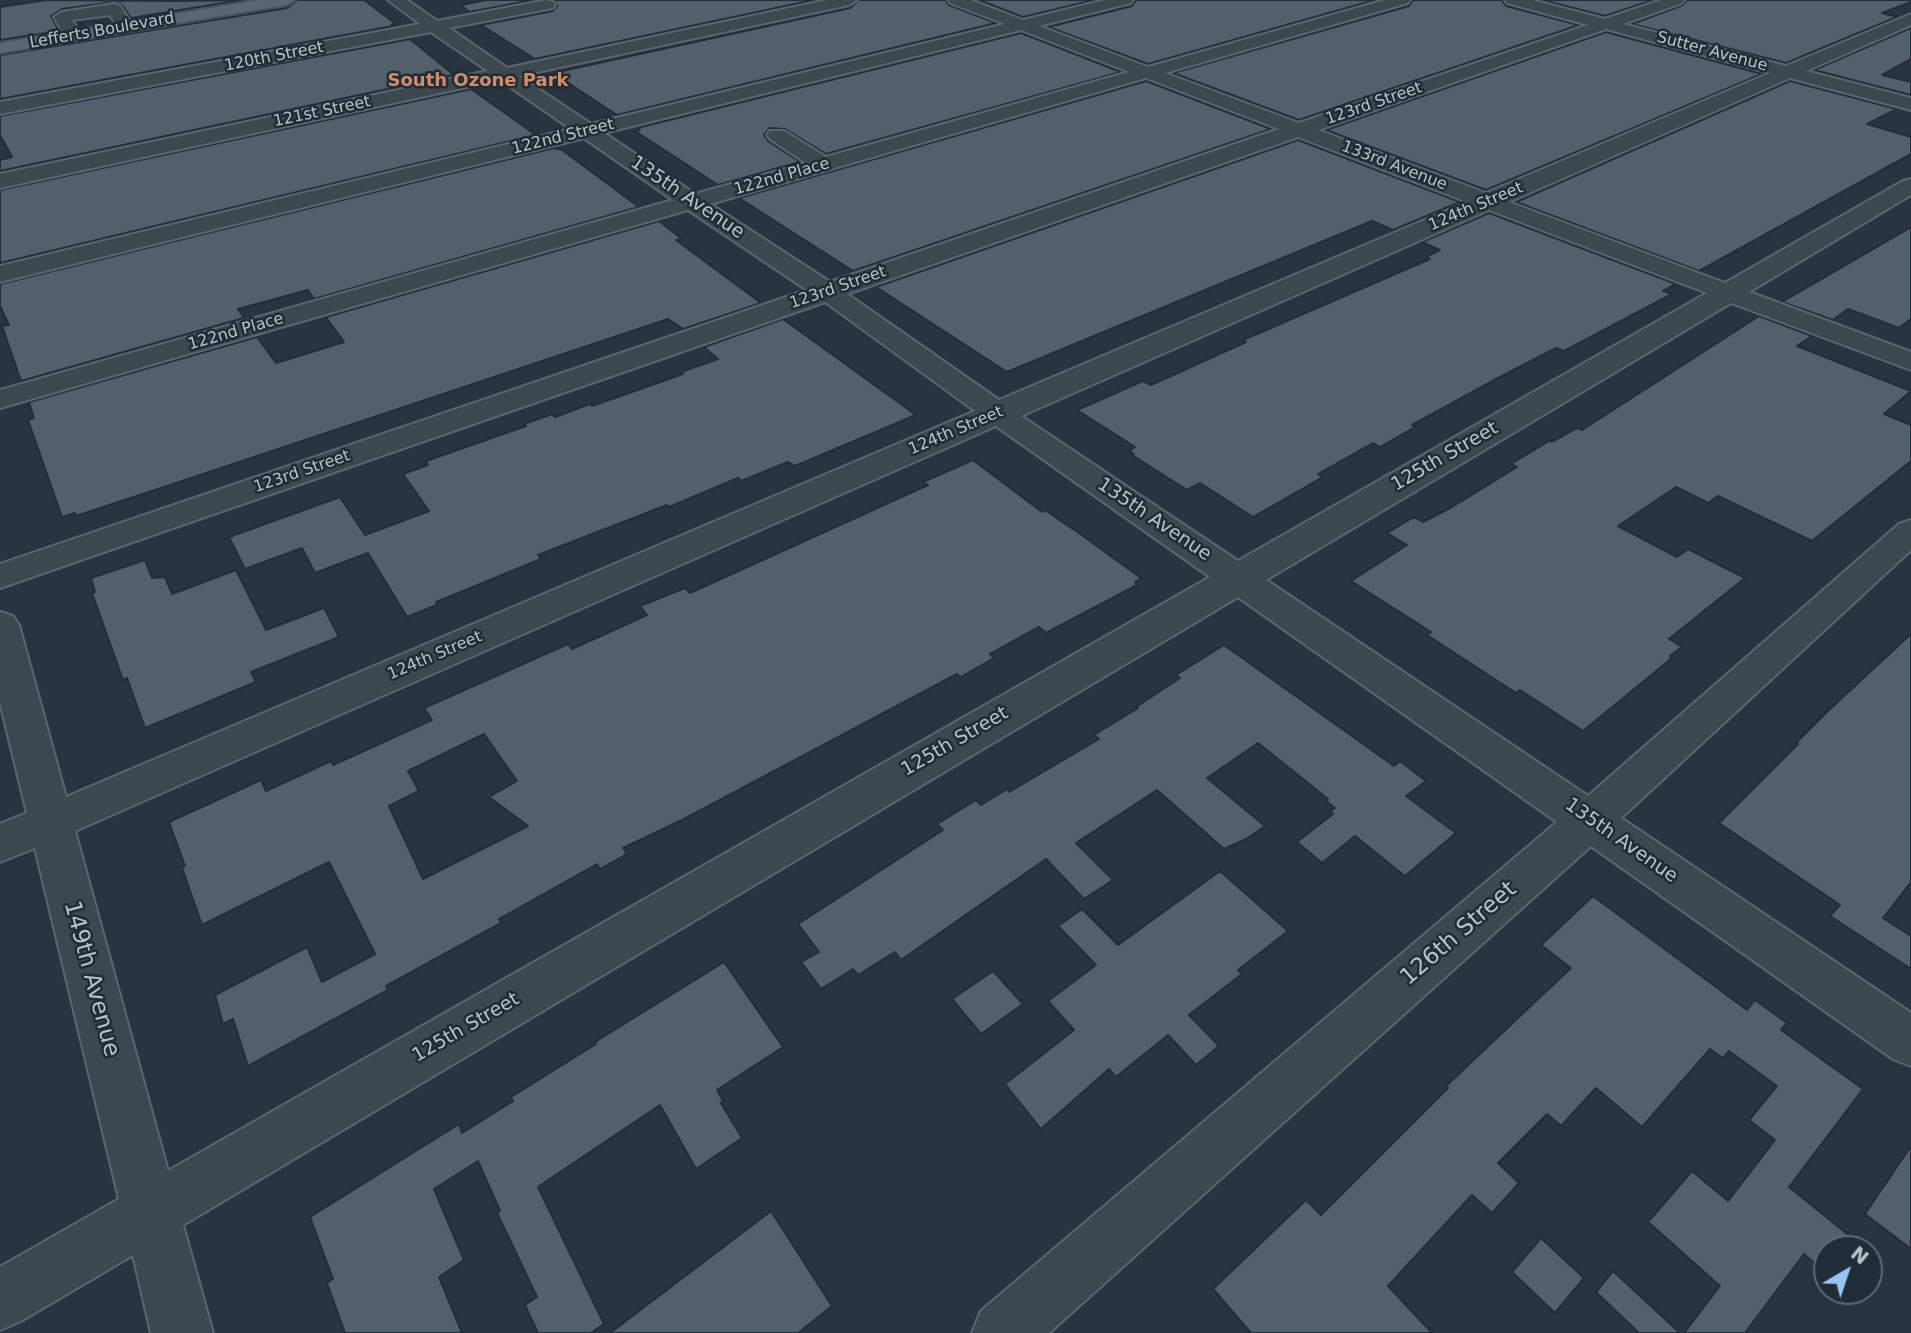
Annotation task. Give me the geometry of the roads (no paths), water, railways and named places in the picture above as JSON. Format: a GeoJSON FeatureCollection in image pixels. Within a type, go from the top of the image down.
{"type":"FeatureCollection","features":[{"type":"Feature","properties":{"kind":"main road","name":"Lefferts Boulevard"},"geometry":{"type":"LineString","coordinates":[[0,48],[287,0]]}},
{"type":"Feature","properties":{"kind":"street","name":"135th Avenue"},"geometry":{"type":"LineString","coordinates":[[396,0],[494,60],[587,131],[828,292],[997,413],[1911,1041]]}},
{"type":"Feature","properties":{"kind":"street","name":"121st Street"},"geometry":{"type":"LineString","coordinates":[[0,181],[494,60],[849,0]]}},
{"type":"Feature","properties":{"kind":"street","name":"133rd Avenue"},"geometry":{"type":"LineString","coordinates":[[956,0],[1911,362]]}},
{"type":"Feature","properties":{"kind":"street","name":"122nd Street"},"geometry":{"type":"LineString","coordinates":[[0,274],[1125,0]]}},
{"type":"Feature","properties":{"kind":"street","name":"122nd Place"},"geometry":{"type":"LineString","coordinates":[[0,399],[1402,0]]}},
{"type":"Feature","properties":{"kind":"street","name":"Sutter Avenue"},"geometry":{"type":"LineString","coordinates":[[1513,0],[1911,104]]}},
{"type":"Feature","properties":{"kind":"street","name":"123rd Street"},"geometry":{"type":"LineString","coordinates":[[0,576],[1676,0]]}},
{"type":"Feature","properties":{"kind":"street","name":"120th Street"},"geometry":{"type":"LineString","coordinates":[[0,108],[547,5]]}},
{"type":"Feature","properties":{"kind":"street","name":"124th Street"},"geometry":{"type":"LineString","coordinates":[[0,844],[1911,19]]}},
{"type":"Feature","properties":{"kind":"street"},"geometry":{"type":"LineString","coordinates":[[776,135],[824,164]]}},
{"type":"Feature","properties":{"kind":"street","name":"125th Street"},"geometry":{"type":"LineString","coordinates":[[0,1300],[1911,186]]}},
{"type":"Feature","properties":{"kind":"street","name":"126th Street"},"geometry":{"type":"LineString","coordinates":[[1003,1333],[1591,819],[1911,531]]}},
{"type":"Feature","properties":{"kind":"street","name":"149th Avenue"},"geometry":{"type":"LineString","coordinates":[[0,625],[182,1333]]}},
{"type":"Feature","properties":{"kind":"district","name":"South Ozone Park"},"geometry":{"type":"Point","coordinates":[478,81]}}]}
